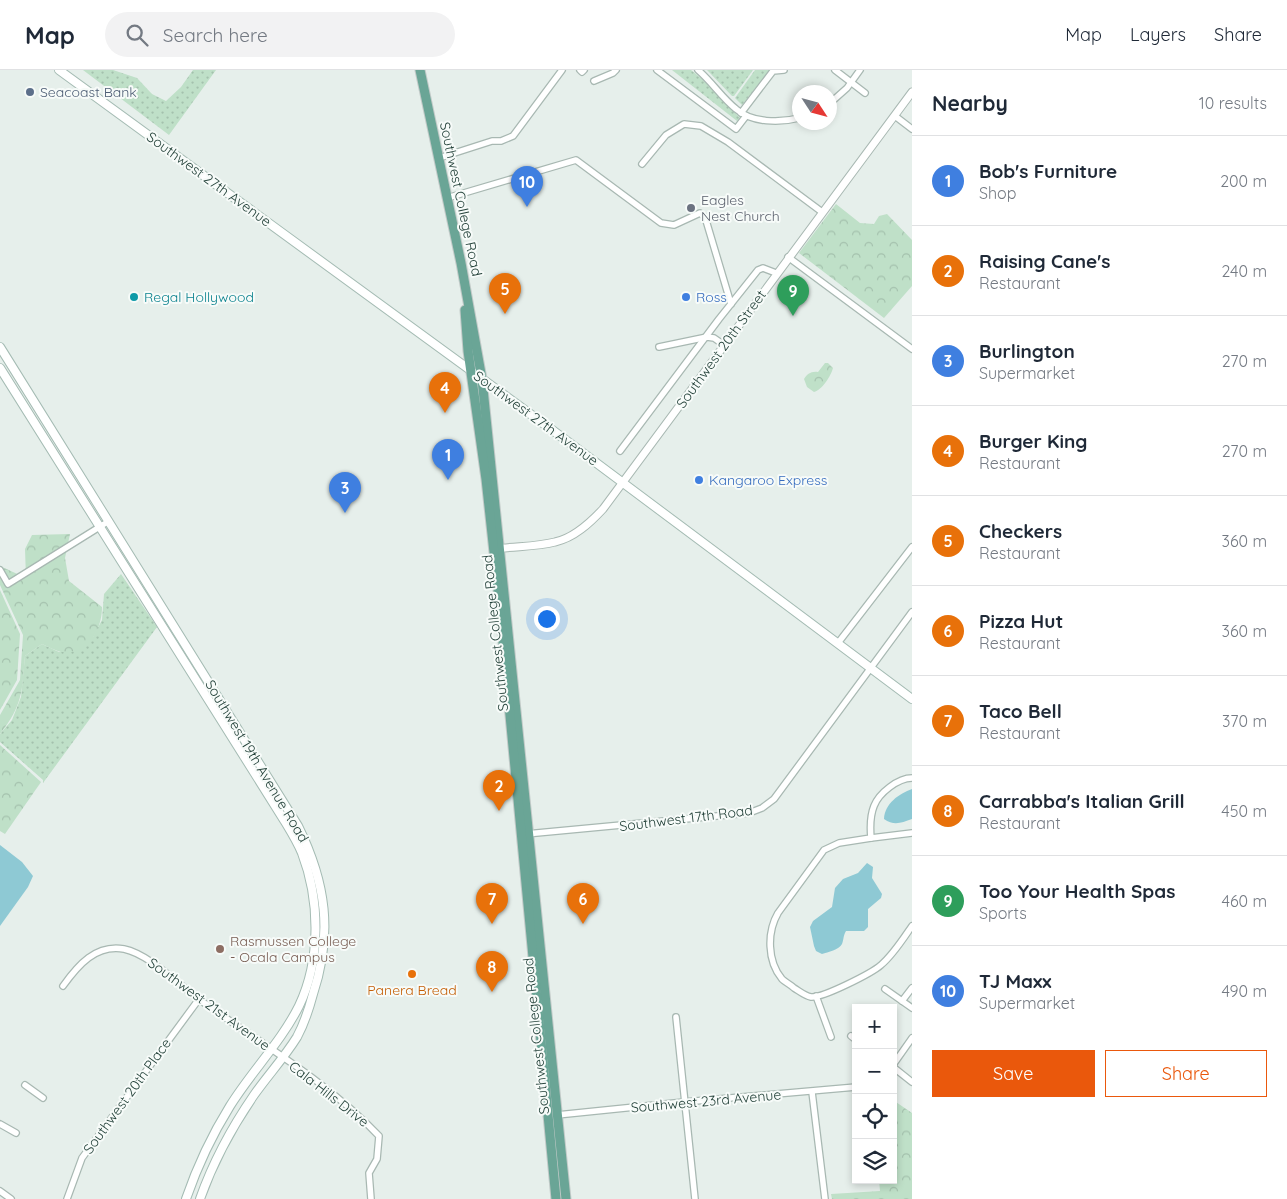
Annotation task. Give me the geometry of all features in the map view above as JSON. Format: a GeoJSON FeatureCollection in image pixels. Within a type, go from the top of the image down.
{"type":"FeatureCollection","features":[{"type":"Feature","properties":{"kind":"main road","name":"Southwest 27th Avenue"},"geometry":{"type":"LineString","coordinates":[[59,70],[482,378],[912,699]]}},
{"type":"Feature","properties":{"kind":"main road","name":"Southwest College Road"},"geometry":{"type":"LineString","coordinates":[[418,70],[463,288],[471,370],[497,549]]}},
{"type":"Feature","properties":{"kind":"main road","name":"Southwest College Road"},"geometry":{"type":"LineString","coordinates":[[418,70],[439,158],[482,378],[525,834],[556,1199]]}},
{"type":"Feature","properties":{"kind":"main road","name":"Southwest 19th Avenue Road"},"geometry":{"type":"LineString","coordinates":[[1,352],[109,521],[298,826],[311,852],[320,880],[325,914],[322,960],[308,1012],[298,1035],[283,1058],[254,1095],[228,1136],[200,1199]]}},
{"type":"Feature","properties":{"kind":"main road","name":"Southwest 19th Avenue Road"},"geometry":{"type":"LineString","coordinates":[[0,368],[284,820],[302,853],[312,891],[315,932],[313,952],[306,986],[299,1005],[230,1105],[198,1167],[186,1199]]}},
{"type":"Feature","properties":{"kind":"main road","name":"Southwest College Road"},"geometry":{"type":"LineString","coordinates":[[525,834],[566,1199]]}},
{"type":"Feature","properties":{"kind":"street"},"geometry":{"type":"LineString","coordinates":[[439,158],[513,136],[562,70]]}},
{"type":"Feature","properties":{"kind":"street"},"geometry":{"type":"LineString","coordinates":[[580,70],[582,72],[584,70]]}},
{"type":"Feature","properties":{"kind":"street"},"geometry":{"type":"LineString","coordinates":[[594,81],[616,70]]}},
{"type":"Feature","properties":{"kind":"street"},"geometry":{"type":"LineString","coordinates":[[657,70],[736,129],[773,71],[784,70]]}},
{"type":"Feature","properties":{"kind":"street"},"geometry":{"type":"LineString","coordinates":[[698,70],[711,81],[734,108],[744,114],[770,120],[792,119]]}},
{"type":"Feature","properties":{"kind":"street"},"geometry":{"type":"LineString","coordinates":[[836,70],[865,92]]}},
{"type":"Feature","properties":{"kind":"street"},"geometry":{"type":"LineString","coordinates":[[837,97],[860,70]]}},
{"type":"Feature","properties":{"kind":"street","name":"Southwest 20th Street"},"geometry":{"type":"LineString","coordinates":[[497,549],[556,542],[572,535],[589,524],[623,482],[776,273],[912,92]]}},
{"type":"Feature","properties":{"kind":"street"},"geometry":{"type":"LineString","coordinates":[[895,116],[912,129]]}},
{"type":"Feature","properties":{"kind":"street"},"geometry":{"type":"LineString","coordinates":[[642,164],[666,135],[684,124],[701,126],[744,154],[822,212]]}},
{"type":"Feature","properties":{"kind":"street"},"geometry":{"type":"LineString","coordinates":[[447,198],[576,160],[661,223],[674,225],[700,213],[705,217],[731,304]]}},
{"type":"Feature","properties":{"kind":"street"},"geometry":{"type":"LineString","coordinates":[[788,257],[912,349]]}},
{"type":"Feature","properties":{"kind":"street"},"geometry":{"type":"LineString","coordinates":[[620,451],[758,270],[763,268],[776,273]]}},
{"type":"Feature","properties":{"kind":"street"},"geometry":{"type":"LineString","coordinates":[[658,347],[707,337],[714,338],[724,345]]}},
{"type":"Feature","properties":{"kind":"street"},"geometry":{"type":"LineString","coordinates":[[0,570],[8,584],[109,521]]}},
{"type":"Feature","properties":{"kind":"street"},"geometry":{"type":"LineString","coordinates":[[838,643],[912,547]]}},
{"type":"Feature","properties":{"kind":"street","name":"Southwest 17th Road"},"geometry":{"type":"LineString","coordinates":[[525,834],[749,814],[762,808],[774,799],[912,612]]}},
{"type":"Feature","properties":{"kind":"street"},"geometry":{"type":"LineString","coordinates":[[872,838],[870,826],[874,804],[887,789],[912,778]]}},
{"type":"Feature","properties":{"kind":"street"},"geometry":{"type":"LineString","coordinates":[[912,833],[839,843],[824,850],[773,921],[769,940],[774,964],[782,979],[802,993],[812,997],[826,993],[866,975],[882,965],[912,926]]}},
{"type":"Feature","properties":{"kind":"street","name":"Southwest 21st Avenue"},"geometry":{"type":"LineString","coordinates":[[63,986],[84,960],[96,952],[124,949],[142,955],[198,999],[283,1058]]}},
{"type":"Feature","properties":{"kind":"street"},"geometry":{"type":"LineString","coordinates":[[902,1001],[912,988]]}},
{"type":"Feature","properties":{"kind":"street"},"geometry":{"type":"LineString","coordinates":[[885,989],[912,1008]]}},
{"type":"Feature","properties":{"kind":"street"},"geometry":{"type":"LineString","coordinates":[[816,996],[831,1037]]}},
{"type":"Feature","properties":{"kind":"street","name":"Southwest 20th Place"},"geometry":{"type":"LineString","coordinates":[[67,1199],[82,1158],[198,999]]}},
{"type":"Feature","properties":{"kind":"street"},"geometry":{"type":"LineString","coordinates":[[676,1017],[695,1199]]}},
{"type":"Feature","properties":{"kind":"street"},"geometry":{"type":"LineString","coordinates":[[897,1060],[912,1038]]}},
{"type":"Feature","properties":{"kind":"street","name":"Cala Hills Drive"},"geometry":{"type":"LineString","coordinates":[[283,1058],[359,1115],[379,1136],[376,1159],[369,1173],[371,1199]]}},
{"type":"Feature","properties":{"kind":"street"},"geometry":{"type":"LineString","coordinates":[[897,1069],[912,1082]]}},
{"type":"Feature","properties":{"kind":"street"},"geometry":{"type":"LineString","coordinates":[[25,1085],[43,1098]]}},
{"type":"Feature","properties":{"kind":"street","name":"Southwest 23rd Avenue"},"geometry":{"type":"LineString","coordinates":[[557,1115],[852,1087]]}},
{"type":"Feature","properties":{"kind":"street"},"geometry":{"type":"LineString","coordinates":[[812,1092],[824,1199]]}},
{"type":"Feature","properties":{"kind":"street"},"geometry":{"type":"LineString","coordinates":[[0,1124],[16,1133]]}},
{"type":"Feature","properties":{"kind":"street"},"geometry":{"type":"LineString","coordinates":[[0,1191],[11,1199]]}},
{"type":"Feature","properties":{"kind":"green space"},"geometry":{"type":"Polygon","coordinates":[[[83,70],[113,70],[137,78],[152,94],[166,101],[181,87],[193,70],[216,70],[169,135],[83,70]]]}},
{"type":"Feature","properties":{"kind":"green space"},"geometry":{"type":"Polygon","coordinates":[[[672,70],[691,70],[740,118],[737,121],[672,70]]]}},
{"type":"Feature","properties":{"kind":"green space"},"geometry":{"type":"Polygon","coordinates":[[[707,70],[753,70],[734,96],[732,96],[707,70]]]}},
{"type":"Feature","properties":{"kind":"green space"},"geometry":{"type":"Polygon","coordinates":[[[755,70],[770,70],[742,105],[735,98],[755,70]]]}},
{"type":"Feature","properties":{"kind":"green space"},"geometry":{"type":"Polygon","coordinates":[[[836,204],[860,223],[874,224],[879,216],[887,214],[912,240],[912,286],[884,318],[799,253],[836,204]]]}},
{"type":"Feature","properties":{"kind":"green space"},"geometry":{"type":"Polygon","coordinates":[[[825,363],[828,363],[833,368],[832,371],[823,386],[814,392],[807,387],[804,379],[809,373],[818,372],[825,363]]]}},
{"type":"Feature","properties":{"kind":"green space"},"geometry":{"type":"Polygon","coordinates":[[[70,534],[65,558],[69,581],[102,607],[98,628],[91,641],[79,650],[64,652],[42,644],[25,656],[20,697],[8,724],[0,734],[0,715],[20,680],[23,635],[0,585],[0,566],[26,578],[25,549],[32,535],[70,534]]]}},
{"type":"Feature","properties":{"kind":"green space"},"geometry":{"type":"Polygon","coordinates":[[[121,574],[157,627],[43,783],[43,780],[0,742],[0,734],[12,720],[21,697],[25,656],[42,644],[59,652],[93,637],[102,620],[104,594],[121,574]]]}},
{"type":"Feature","properties":{"kind":"green space"},"geometry":{"type":"Polygon","coordinates":[[[0,590],[20,634],[17,680],[0,710],[0,590]]]}},
{"type":"Feature","properties":{"kind":"green space"},"geometry":{"type":"Polygon","coordinates":[[[0,745],[41,782],[5,834],[0,831],[0,745]]]}},
{"type":"Feature","properties":{"kind":"green space"},"geometry":{"type":"Polygon","coordinates":[[[897,1103],[912,1113],[912,1199],[832,1199],[831,1194],[880,1191],[879,1184],[897,1184],[897,1103]]]}},
{"type":"Feature","properties":{"kind":"water"},"geometry":{"type":"Polygon","coordinates":[[[912,789],[912,819],[901,823],[894,823],[884,819],[890,804],[902,794],[912,789]]]}},
{"type":"Feature","properties":{"kind":"water"},"geometry":{"type":"Polygon","coordinates":[[[0,845],[22,862],[33,876],[28,887],[0,926],[0,845]]]}},
{"type":"Feature","properties":{"kind":"water"},"geometry":{"type":"Polygon","coordinates":[[[867,863],[873,867],[872,878],[882,894],[881,898],[868,909],[868,927],[864,931],[846,931],[841,946],[836,949],[822,954],[816,951],[810,927],[813,921],[832,907],[835,888],[843,879],[858,873],[867,863]]]}},
{"type":"Feature","properties":{"kind":"place","name":"Seacoast Bank"},"geometry":{"type":"Point","coordinates":[30,92]}},
{"type":"Feature","properties":{"kind":"place","name":"TJ Maxx"},"geometry":{"type":"Point","coordinates":[527,207]}},
{"type":"Feature","properties":{"kind":"place","name":"Eagles Nest Church"},"geometry":{"type":"Point","coordinates":[691,208]}},
{"type":"Feature","properties":{"kind":"place","name":"Regal Hollywood"},"geometry":{"type":"Point","coordinates":[134,297]}},
{"type":"Feature","properties":{"kind":"place","name":"Ross"},"geometry":{"type":"Point","coordinates":[686,297]}},
{"type":"Feature","properties":{"kind":"place","name":"Checkers"},"geometry":{"type":"Point","coordinates":[505,314]}},
{"type":"Feature","properties":{"kind":"place","name":"Too Your Health Spas"},"geometry":{"type":"Point","coordinates":[793,316]}},
{"type":"Feature","properties":{"kind":"place","name":"Burger King"},"geometry":{"type":"Point","coordinates":[445,413]}},
{"type":"Feature","properties":{"kind":"place","name":"Bob's Furniture"},"geometry":{"type":"Point","coordinates":[448,480]}},
{"type":"Feature","properties":{"kind":"place","name":"Kangaroo Express"},"geometry":{"type":"Point","coordinates":[699,480]}},
{"type":"Feature","properties":{"kind":"place","name":"Burlington"},"geometry":{"type":"Point","coordinates":[345,513]}},
{"type":"Feature","properties":{"kind":"place","name":"Raising Cane's"},"geometry":{"type":"Point","coordinates":[499,811]}},
{"type":"Feature","properties":{"kind":"place","name":"Taco Bell"},"geometry":{"type":"Point","coordinates":[492,924]}},
{"type":"Feature","properties":{"kind":"place","name":"Pizza Hut"},"geometry":{"type":"Point","coordinates":[583,924]}},
{"type":"Feature","properties":{"kind":"place","name":"Rasmussen College - Ocala Campus"},"geometry":{"type":"Point","coordinates":[220,949]}},
{"type":"Feature","properties":{"kind":"place","name":"Panera Bread"},"geometry":{"type":"Point","coordinates":[412,974]}},
{"type":"Feature","properties":{"kind":"place","name":"Carrabba's Italian Grill"},"geometry":{"type":"Point","coordinates":[492,992]}}]}
